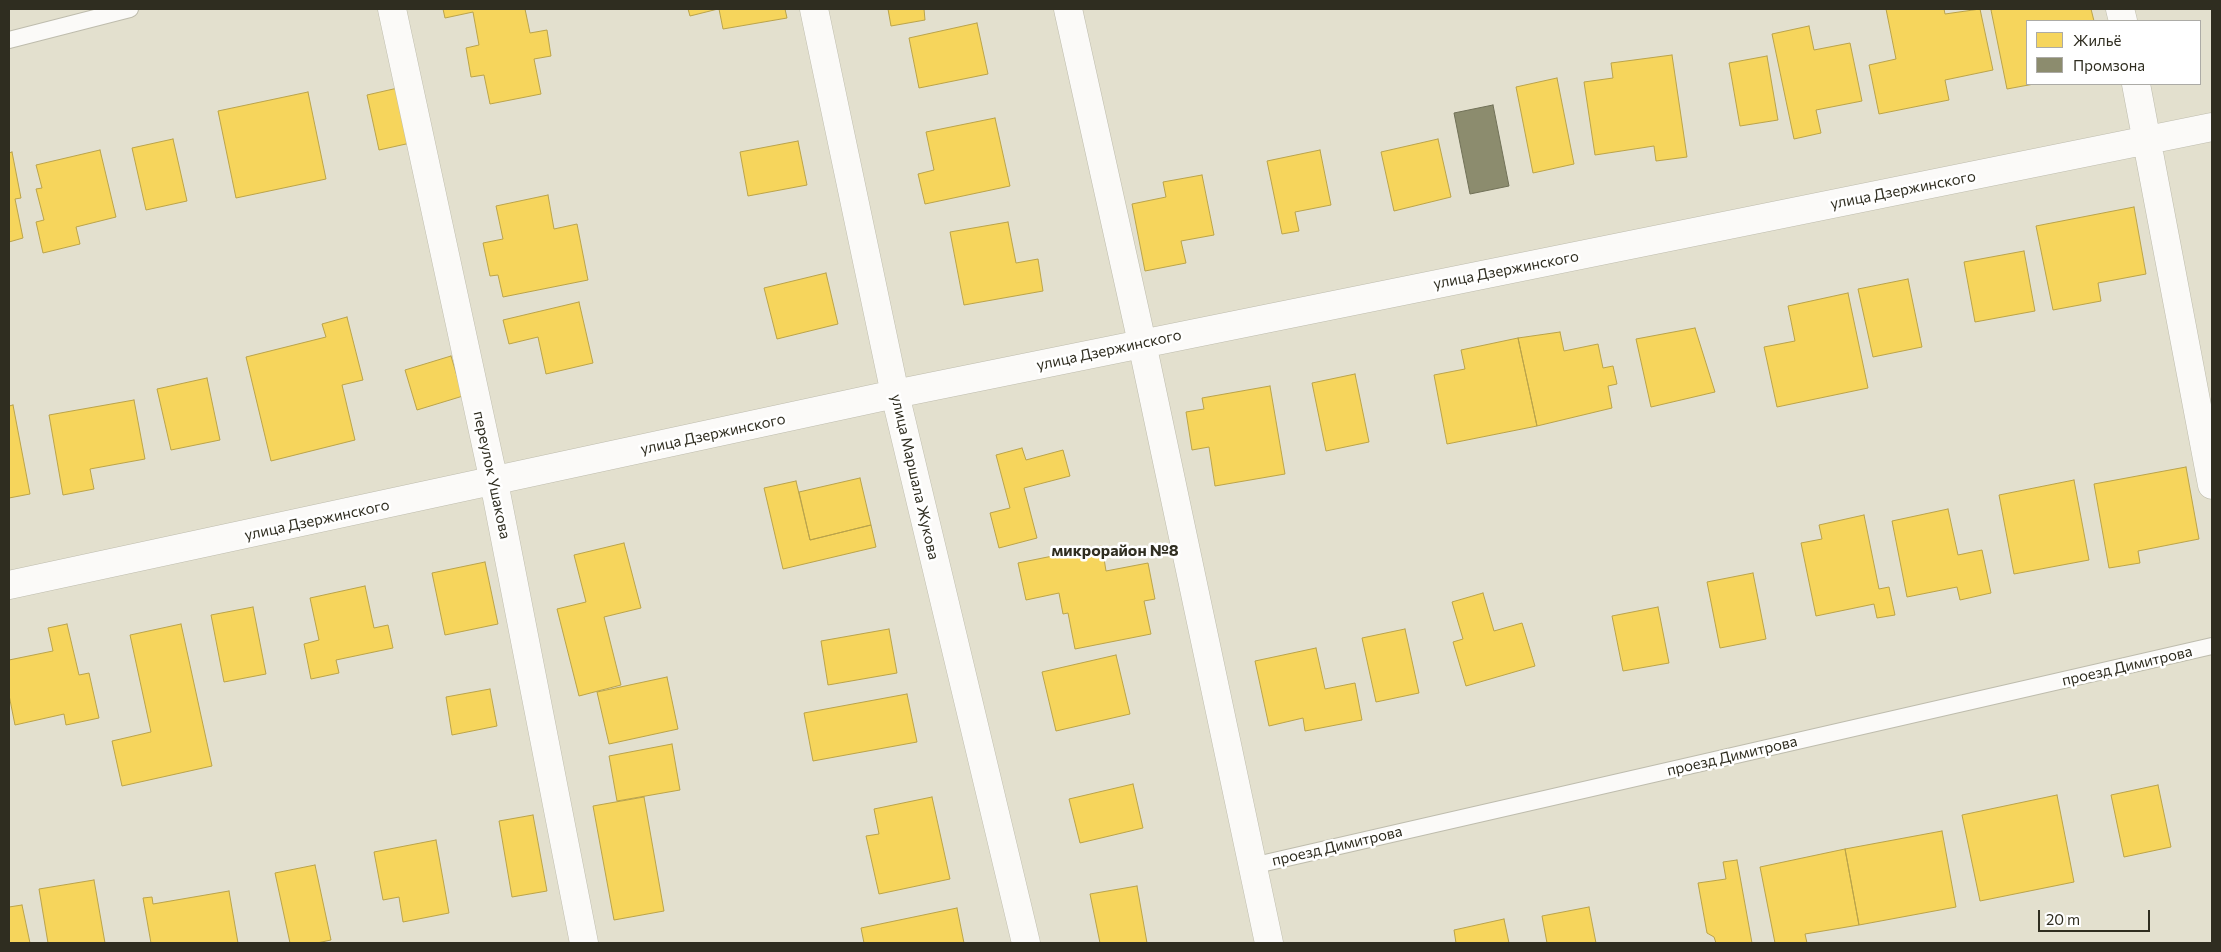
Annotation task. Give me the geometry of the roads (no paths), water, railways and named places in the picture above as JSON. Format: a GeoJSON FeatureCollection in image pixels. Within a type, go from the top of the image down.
{"type":"FeatureCollection","features":[{"type":"Feature","properties":{"kind":"street","name":"переулок Ушакова"},"geometry":{"type":"LineString","coordinates":[[392,9],[494,482],[584,943]]}},
{"type":"Feature","properties":{"kind":"street","name":"улица Маршала Жукова"},"geometry":{"type":"LineString","coordinates":[[814,9],[895,394],[1026,943]]}},
{"type":"Feature","properties":{"kind":"street"},"geometry":{"type":"LineString","coordinates":[[1068,9],[1142,343],[1269,943]]}},
{"type":"Feature","properties":{"kind":"street"},"geometry":{"type":"LineString","coordinates":[[2136,85],[2212,485]]}},
{"type":"Feature","properties":{"kind":"street","name":"улица Дзержинского"},"geometry":{"type":"LineString","coordinates":[[9,585],[494,482],[895,394],[2212,127]]}},
{"type":"Feature","properties":{"kind":"lane"},"geometry":{"type":"LineString","coordinates":[[9,40],[130,9]]}},
{"type":"Feature","properties":{"kind":"lane","name":"проезд Димитрова"},"geometry":{"type":"LineString","coordinates":[[1252,866],[2212,646]]}},
{"type":"Feature","properties":{"kind":"district","name":"микрорайон №8"},"geometry":{"type":"Point","coordinates":[1115,551]}}]}
